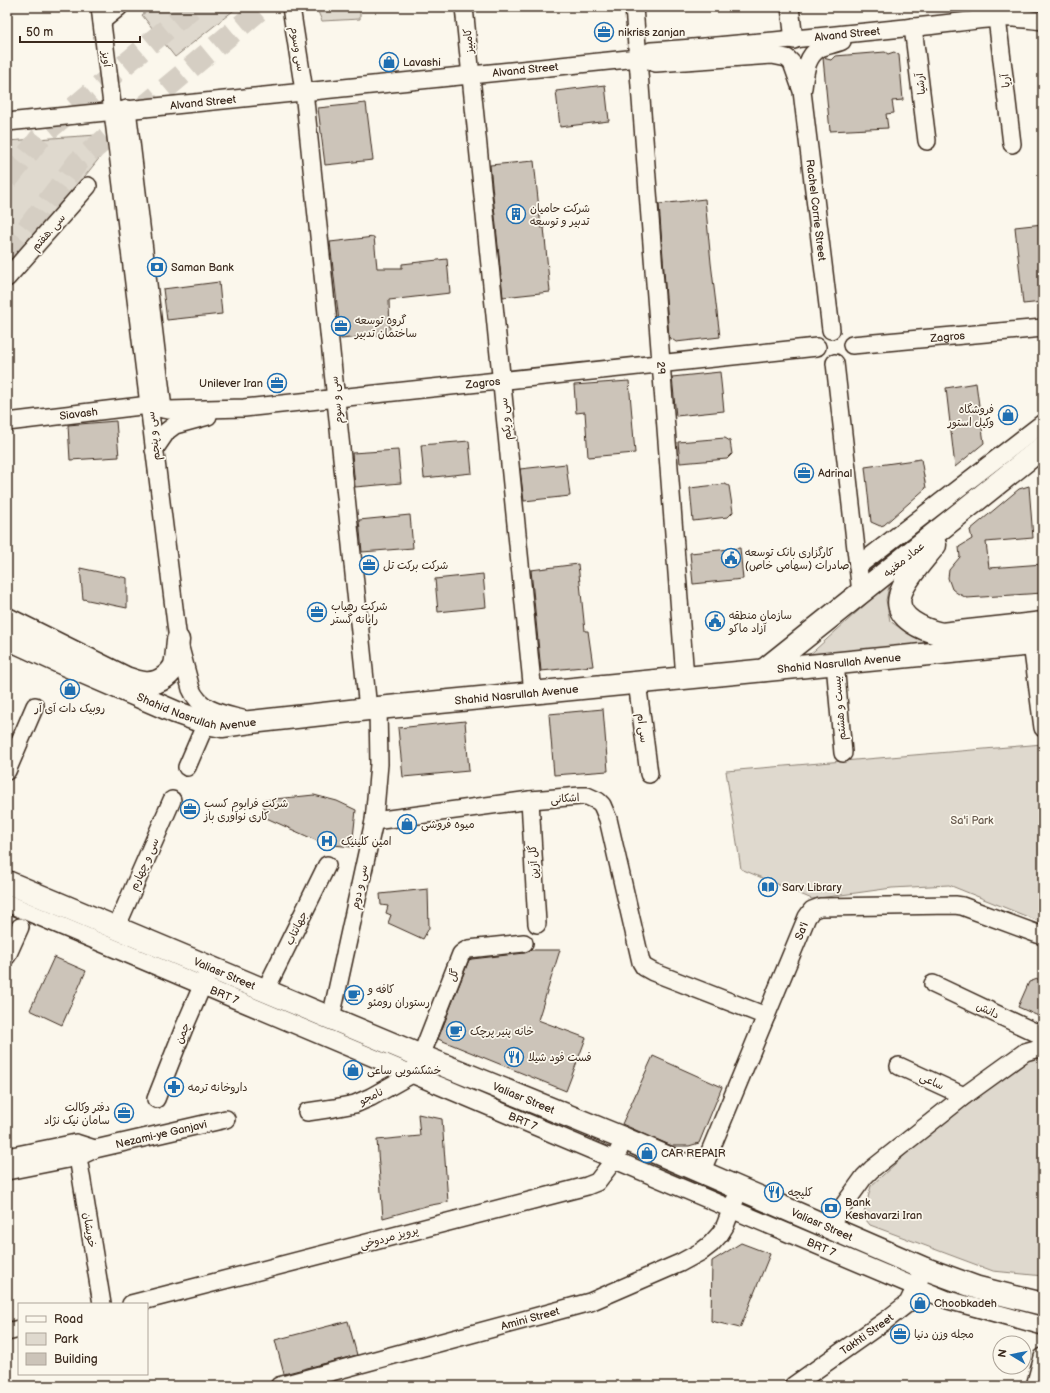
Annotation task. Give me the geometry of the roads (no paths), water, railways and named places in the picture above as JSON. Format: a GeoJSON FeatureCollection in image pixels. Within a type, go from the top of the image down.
{"type":"FeatureCollection","features":[{"type":"Feature","properties":{"kind":"main road","name":"عماد مغنیه"},"geometry":{"type":"LineString","coordinates":[[764,670],[1043,447]]}},
{"type":"Feature","properties":{"kind":"main road"},"geometry":{"type":"LineString","coordinates":[[956,517],[907,581],[899,597],[901,609],[908,618],[927,630],[941,634],[1043,623]]}},
{"type":"Feature","properties":{"kind":"main road","name":"Shahid Nasrullah Avenue"},"geometry":{"type":"LineString","coordinates":[[7,619],[126,678],[139,683],[147,684],[162,680],[173,670],[178,640]]}},
{"type":"Feature","properties":{"kind":"main road","name":"Shahid Nasrullah Avenue"},"geometry":{"type":"LineString","coordinates":[[7,638],[175,712],[206,723],[222,726],[373,708],[1038,643]]}},
{"type":"Feature","properties":{"kind":"main road","name":"Valiasr Street"},"geometry":{"type":"LineString","coordinates":[[7,882],[116,928],[206,977],[266,990],[331,1018],[417,1065],[625,1139],[828,1227],[920,1278],[978,1288],[1043,1304]]}},
{"type":"Feature","properties":{"kind":"street"},"geometry":{"type":"LineString","coordinates":[[101,14],[119,7]]}},
{"type":"Feature","properties":{"kind":"street","name":"سی وسوم"},"geometry":{"type":"LineString","coordinates":[[291,7],[304,91]]}},
{"type":"Feature","properties":{"kind":"street","name":"کامبیز"},"geometry":{"type":"LineString","coordinates":[[464,7],[471,74]]}},
{"type":"Feature","properties":{"kind":"street","name":"29"},"geometry":{"type":"LineString","coordinates":[[634,7],[685,678]]}},
{"type":"Feature","properties":{"kind":"street"},"geometry":{"type":"LineString","coordinates":[[790,7],[794,40]]}},
{"type":"Feature","properties":{"kind":"street","name":"آویز"},"geometry":{"type":"LineString","coordinates":[[101,14],[120,110]]}},
{"type":"Feature","properties":{"kind":"street","name":"Alvand Street"},"geometry":{"type":"LineString","coordinates":[[7,122],[638,58],[651,51],[794,40],[866,31],[998,18],[1020,18],[1043,21]]}},
{"type":"Feature","properties":{"kind":"street","name":"آریا"},"geometry":{"type":"LineString","coordinates":[[998,18],[1012,144]]}},
{"type":"Feature","properties":{"kind":"street","name":"آرشیا"},"geometry":{"type":"LineString","coordinates":[[913,27],[927,141]]}},
{"type":"Feature","properties":{"kind":"street"},"geometry":{"type":"LineString","coordinates":[[802,91],[806,68],[813,53],[820,48],[848,39],[866,31]]}},
{"type":"Feature","properties":{"kind":"street"},"geometry":{"type":"LineString","coordinates":[[638,58],[656,63],[772,55],[780,56],[787,58],[792,63],[802,91]]}},
{"type":"Feature","properties":{"kind":"street","name":"سی و یکم"},"geometry":{"type":"LineString","coordinates":[[471,74],[533,693]]}},
{"type":"Feature","properties":{"kind":"street","name":"سی و سوم"},"geometry":{"type":"LineString","coordinates":[[304,91],[336,398],[373,708]]}},
{"type":"Feature","properties":{"kind":"street","name":"Rachel Corrie Street"},"geometry":{"type":"LineString","coordinates":[[802,91],[831,330]]}},
{"type":"Feature","properties":{"kind":"street","name":"سی و پنجم"},"geometry":{"type":"LineString","coordinates":[[120,110],[156,407],[154,450],[178,640],[191,689],[194,697],[200,704],[206,708],[251,722]]}},
{"type":"Feature","properties":{"kind":"street","name":"سی .هفتم"},"geometry":{"type":"LineString","coordinates":[[7,278],[88,186]]}},
{"type":"Feature","properties":{"kind":"street","name":"Zagros"},"geometry":{"type":"LineString","coordinates":[[852,345],[1043,328]]}},
{"type":"Feature","properties":{"kind":"street"},"geometry":{"type":"LineString","coordinates":[[835,363],[852,345],[831,330],[817,347],[835,363],[861,593]]}},
{"type":"Feature","properties":{"kind":"street","name":"Zagros"},"geometry":{"type":"LineString","coordinates":[[156,407],[244,408],[817,347]]}},
{"type":"Feature","properties":{"kind":"street","name":"Siavash"},"geometry":{"type":"LineString","coordinates":[[7,422],[156,407]]}},
{"type":"Feature","properties":{"kind":"street"},"geometry":{"type":"LineString","coordinates":[[154,450],[167,430],[175,425],[200,417],[244,408]]}},
{"type":"Feature","properties":{"kind":"street","name":"عماد مغنیه"},"geometry":{"type":"LineString","coordinates":[[858,566],[1043,423]]}},
{"type":"Feature","properties":{"kind":"street"},"geometry":{"type":"LineString","coordinates":[[1038,643],[1043,728]]}},
{"type":"Feature","properties":{"kind":"street","name":"بیست و هشتم"},"geometry":{"type":"LineString","coordinates":[[835,663],[844,753]]}},
{"type":"Feature","properties":{"kind":"street","name":"سی ام"},"geometry":{"type":"LineString","coordinates":[[637,682],[649,774]]}},
{"type":"Feature","properties":{"kind":"street"},"geometry":{"type":"LineString","coordinates":[[7,771],[35,706]]}},
{"type":"Feature","properties":{"kind":"street","name":"سی و دوم"},"geometry":{"type":"LineString","coordinates":[[331,1018],[374,821],[379,764],[373,708]]}},
{"type":"Feature","properties":{"kind":"street"},"geometry":{"type":"LineString","coordinates":[[187,767],[206,723]]}},
{"type":"Feature","properties":{"kind":"street","name":"اشکانی"},"geometry":{"type":"LineString","coordinates":[[374,821],[530,800],[587,796],[594,799],[602,805],[608,819],[641,962],[644,967],[653,972],[766,1016]]}},
{"type":"Feature","properties":{"kind":"street","name":"سی و چهارم"},"geometry":{"type":"LineString","coordinates":[[116,928],[172,800]]}},
{"type":"Feature","properties":{"kind":"street","name":"گل آزین"},"geometry":{"type":"LineString","coordinates":[[530,800],[537,924]]}},
{"type":"Feature","properties":{"kind":"street","name":"جهانتاب"},"geometry":{"type":"LineString","coordinates":[[266,990],[327,865]]}},
{"type":"Feature","properties":{"kind":"street","name":"BRT 7"},"geometry":{"type":"LineString","coordinates":[[7,903],[206,977],[417,1065],[614,1160],[732,1210],[920,1278],[948,1300],[1043,1326]]}},
{"type":"Feature","properties":{"kind":"street","name":"Sa'i"},"geometry":{"type":"LineString","coordinates":[[701,1173],[807,916],[812,910],[820,907],[955,905],[962,906],[1043,936]]}},
{"type":"Feature","properties":{"kind":"street"},"geometry":{"type":"LineString","coordinates":[[7,956],[20,927]]}},
{"type":"Feature","properties":{"kind":"street","name":"گل"},"geometry":{"type":"LineString","coordinates":[[417,1065],[461,954],[465,950],[469,949],[524,942]]}},
{"type":"Feature","properties":{"kind":"street","name":"چمن"},"geometry":{"type":"LineString","coordinates":[[156,1099],[206,977]]}},
{"type":"Feature","properties":{"kind":"street","name":"دانش"},"geometry":{"type":"LineString","coordinates":[[933,984],[1043,1036]]}},
{"type":"Feature","properties":{"kind":"street"},"geometry":{"type":"LineString","coordinates":[[828,1227],[868,1173],[964,1096],[1024,1052],[1043,1047]]}},
{"type":"Feature","properties":{"kind":"street","name":"نامجو"},"geometry":{"type":"LineString","coordinates":[[307,1112],[356,1104],[371,1097],[417,1065]]}},
{"type":"Feature","properties":{"kind":"street","name":"ساعی"},"geometry":{"type":"LineString","coordinates":[[899,1066],[964,1096]]}},
{"type":"Feature","properties":{"kind":"street","name":"Nezami-ye Ganjavi"},"geometry":{"type":"LineString","coordinates":[[7,1171],[78,1157],[95,1149],[226,1119]]}},
{"type":"Feature","properties":{"kind":"street","name":"پرویز مردوخی"},"geometry":{"type":"LineString","coordinates":[[135,1303],[587,1186],[597,1182],[614,1160],[625,1139]]}},
{"type":"Feature","properties":{"kind":"street"},"geometry":{"type":"LineString","coordinates":[[7,1157],[76,1143],[95,1149]]}},
{"type":"Feature","properties":{"kind":"street","name":"خویشان"},"geometry":{"type":"LineString","coordinates":[[78,1157],[102,1303]]}},
{"type":"Feature","properties":{"kind":"street","name":"Amini Street"},"geometry":{"type":"LineString","coordinates":[[279,1386],[590,1302],[680,1263],[702,1251],[711,1244],[725,1226],[739,1189]]}},
{"type":"Feature","properties":{"kind":"street","name":"Takhti Street"},"geometry":{"type":"LineString","coordinates":[[793,1386],[885,1321],[908,1302],[920,1278]]}},
{"type":"Feature","properties":{"kind":"street"},"geometry":{"type":"LineString","coordinates":[[7,1332],[18,1329]]}},
{"type":"Feature","properties":{"kind":"street"},"geometry":{"type":"LineString","coordinates":[[1036,1386],[1043,1357]]}},
{"type":"Feature","properties":{"kind":"tunnel"},"geometry":{"type":"LineString","coordinates":[[7,180],[44,133],[193,7]]}},
{"type":"Feature","properties":{"kind":"tunnel"},"geometry":{"type":"LineString","coordinates":[[7,255],[78,162],[263,7]]}},
{"type":"Feature","properties":{"kind":"place","name":"nikriss zanjan"},"geometry":{"type":"Point","coordinates":[604,32]}},
{"type":"Feature","properties":{"kind":"place","name":"Lavashi"},"geometry":{"type":"Point","coordinates":[389,62]}},
{"type":"Feature","properties":{"kind":"place","name":"شرکت حامیان تدبیر و توسعه"},"geometry":{"type":"Point","coordinates":[516,214]}},
{"type":"Feature","properties":{"kind":"place","name":"Saman Bank"},"geometry":{"type":"Point","coordinates":[157,267]}},
{"type":"Feature","properties":{"kind":"place","name":"گروه توسعه ساختمان تدبیر"},"geometry":{"type":"Point","coordinates":[341,326]}},
{"type":"Feature","properties":{"kind":"place","name":"Unilever Iran"},"geometry":{"type":"Point","coordinates":[277,383]}},
{"type":"Feature","properties":{"kind":"place","name":"فروشگاه وکیل استور"},"geometry":{"type":"Point","coordinates":[1008,415]}},
{"type":"Feature","properties":{"kind":"place","name":"Adrinal"},"geometry":{"type":"Point","coordinates":[804,473]}},
{"type":"Feature","properties":{"kind":"place","name":"کارگزاری بانک توسعه صادرات (سهامی خاص)"},"geometry":{"type":"Point","coordinates":[731,558]}},
{"type":"Feature","properties":{"kind":"place","name":"شرکت برکت تل"},"geometry":{"type":"Point","coordinates":[369,565]}},
{"type":"Feature","properties":{"kind":"place","name":"شرکت رهیاب رایانه گستر"},"geometry":{"type":"Point","coordinates":[317,612]}},
{"type":"Feature","properties":{"kind":"place","name":"سازمان منطقه آزاد ماکو"},"geometry":{"type":"Point","coordinates":[715,621]}},
{"type":"Feature","properties":{"kind":"place","name":"روبیک دات آی آر"},"geometry":{"type":"Point","coordinates":[70,689]}},
{"type":"Feature","properties":{"kind":"place","name":"شرکت فرابوم کسب کاری نوآوری باز"},"geometry":{"type":"Point","coordinates":[190,809]}},
{"type":"Feature","properties":{"kind":"place","name":"میوه فروشی"},"geometry":{"type":"Point","coordinates":[407,824]}},
{"type":"Feature","properties":{"kind":"place","name":"امین کلینیک"},"geometry":{"type":"Point","coordinates":[327,841]}},
{"type":"Feature","properties":{"kind":"place","name":"Sarv Library"},"geometry":{"type":"Point","coordinates":[768,887]}},
{"type":"Feature","properties":{"kind":"place","name":"کافه و رستوران رومئو"},"geometry":{"type":"Point","coordinates":[354,995]}},
{"type":"Feature","properties":{"kind":"place","name":"خانه پنیر پرچک"},"geometry":{"type":"Point","coordinates":[456,1031]}},
{"type":"Feature","properties":{"kind":"place","name":"فست فود شیلا"},"geometry":{"type":"Point","coordinates":[514,1057]}},
{"type":"Feature","properties":{"kind":"place","name":"خشکشویی ساعی"},"geometry":{"type":"Point","coordinates":[353,1070]}},
{"type":"Feature","properties":{"kind":"place","name":"داروخانه ترمه"},"geometry":{"type":"Point","coordinates":[174,1087]}},
{"type":"Feature","properties":{"kind":"place","name":"دفتر وکالت سامان نیک نژاد"},"geometry":{"type":"Point","coordinates":[124,1113]}},
{"type":"Feature","properties":{"kind":"place","name":"CAR REPAIR"},"geometry":{"type":"Point","coordinates":[647,1153]}},
{"type":"Feature","properties":{"kind":"place","name":"کلپچه"},"geometry":{"type":"Point","coordinates":[774,1192]}},
{"type":"Feature","properties":{"kind":"place","name":"Bank Keshavarzi Iran"},"geometry":{"type":"Point","coordinates":[831,1208]}},
{"type":"Feature","properties":{"kind":"place","name":"Choobkadeh"},"geometry":{"type":"Point","coordinates":[920,1303]}},
{"type":"Feature","properties":{"kind":"place","name":"مجله وزن دنیا"},"geometry":{"type":"Point","coordinates":[900,1334]}},
{"type":"Feature","properties":{"kind":"park label","name":"Sa'i Park"},"geometry":{"type":"Point","coordinates":[972,820]}}]}
